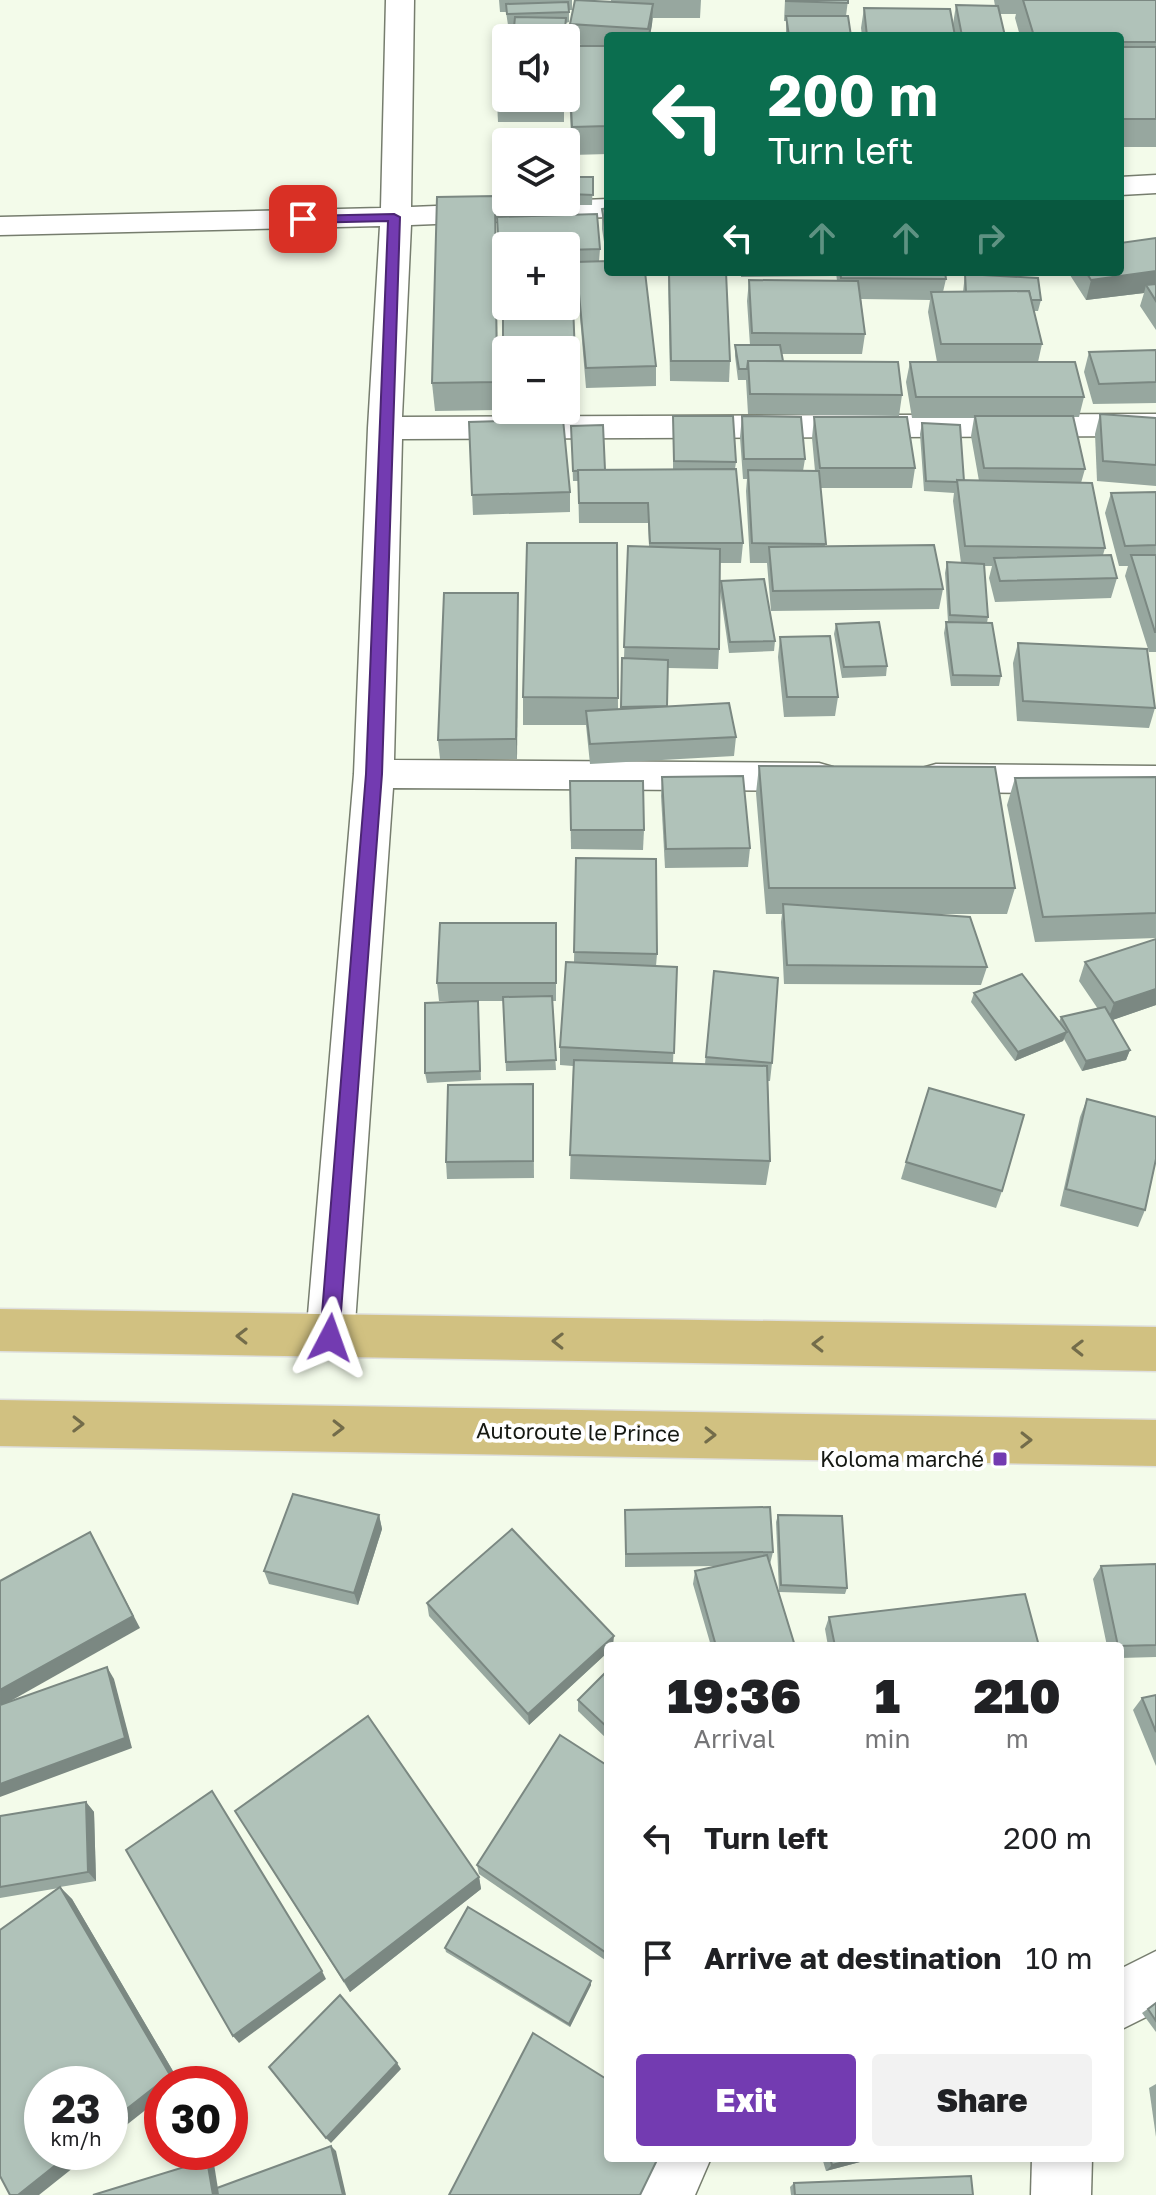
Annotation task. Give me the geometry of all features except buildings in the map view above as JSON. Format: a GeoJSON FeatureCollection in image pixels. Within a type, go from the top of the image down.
{"type":"FeatureCollection","features":[{"type":"Feature","properties":{"kind":"main road"},"geometry":{"type":"LineString","coordinates":[[0,1330],[330,1338],[1156,1349]]}},
{"type":"Feature","properties":{"kind":"main road","name":"Autoroute le Prince"},"geometry":{"type":"LineString","coordinates":[[0,1423],[1156,1443]]}},
{"type":"Feature","properties":{"kind":"street"},"geometry":{"type":"LineString","coordinates":[[330,1338],[374,774],[385,428],[395,254],[400,0]]}},
{"type":"Feature","properties":{"kind":"street"},"geometry":{"type":"LineString","coordinates":[[1124,186],[1156,184]]}},
{"type":"Feature","properties":{"kind":"street"},"geometry":{"type":"LineString","coordinates":[[0,226],[394,217],[604,208]]}},
{"type":"Feature","properties":{"kind":"street"},"geometry":{"type":"LineString","coordinates":[[385,428],[1156,425]]}},
{"type":"Feature","properties":{"kind":"street"},"geometry":{"type":"LineString","coordinates":[[374,774],[853,778]]}},
{"type":"Feature","properties":{"kind":"street"},"geometry":{"type":"LineString","coordinates":[[901,778],[1156,780]]}},
{"type":"Feature","properties":{"kind":"street"},"geometry":{"type":"LineString","coordinates":[[1124,1999],[1156,1980]]}},
{"type":"Feature","properties":{"kind":"street"},"geometry":{"type":"LineString","coordinates":[[664,2195],[679,2162]]}},
{"type":"Feature","properties":{"kind":"street"},"geometry":{"type":"LineString","coordinates":[[1061,2195],[1062,2162]]}},
{"type":"Feature","properties":{"kind":"place","name":"Koloma marché"},"geometry":{"type":"Point","coordinates":[1000,1459]}},
{"type":"Feature","properties":{"kind":"route"},"geometry":{"type":"LineString","coordinates":[[303,219],[394,217],[395,254],[385,428],[374,774],[330,1338]]}}]}
